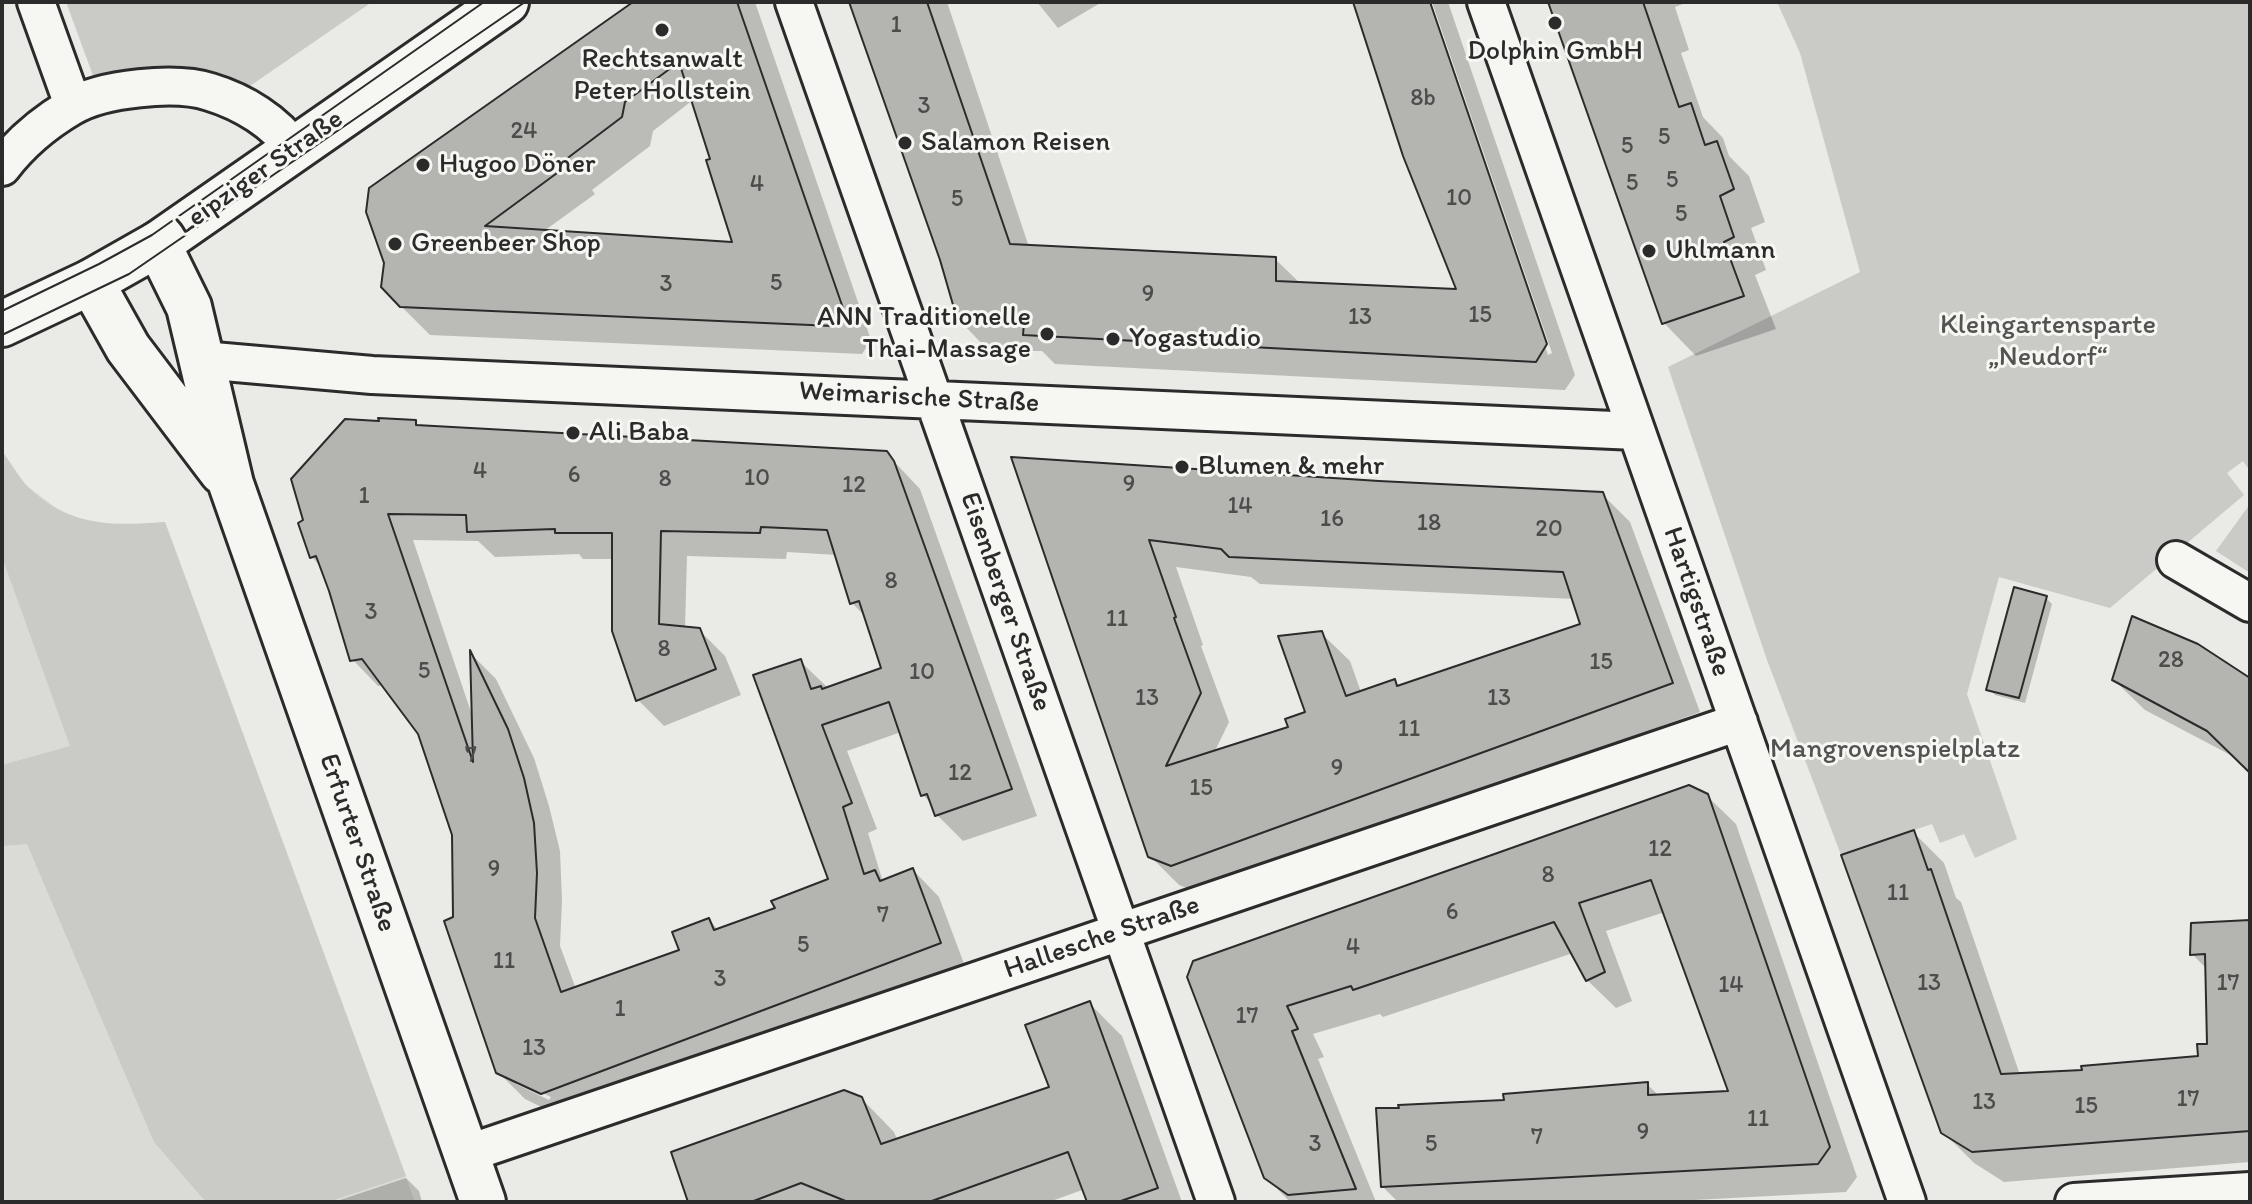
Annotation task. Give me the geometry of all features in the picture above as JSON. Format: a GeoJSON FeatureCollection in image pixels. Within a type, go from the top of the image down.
{"type":"FeatureCollection","features":[{"type":"Feature","properties":{"kind":"street"},"geometry":{"type":"LineString","coordinates":[[36,2],[73,105]]}},
{"type":"Feature","properties":{"kind":"street","name":"Leipziger Straße"},"geometry":{"type":"LineString","coordinates":[[2,324],[91,282],[158,244],[506,2]]}},
{"type":"Feature","properties":{"kind":"street","name":"Eisenberger Straße"},"geometry":{"type":"LineString","coordinates":[[794,2],[1216,1202]]}},
{"type":"Feature","properties":{"kind":"street","name":"Hartigstraße"},"geometry":{"type":"LineString","coordinates":[[1486,2],[1907,1202]]}},
{"type":"Feature","properties":{"kind":"street"},"geometry":{"type":"LineString","coordinates":[[2,167],[20,143],[73,105],[116,91],[160,87],[208,91],[247,108],[274,126],[295,150]]}},
{"type":"Feature","properties":{"kind":"street","name":"Erfurter Straße"},"geometry":{"type":"LineString","coordinates":[[158,244],[189,307],[231,484],[483,1202]]}},
{"type":"Feature","properties":{"kind":"street","name":"Erfurter Straße"},"geometry":{"type":"LineString","coordinates":[[91,282],[128,348],[231,484]]}},
{"type":"Feature","properties":{"kind":"street","name":"Weimarische Straße"},"geometry":{"type":"LineString","coordinates":[[202,360],[372,375],[1636,431]]}},
{"type":"Feature","properties":{"kind":"street"},"geometry":{"type":"LineString","coordinates":[[2176,560],[2250,603]]}},
{"type":"Feature","properties":{"kind":"street","name":"Hallesche Straße"},"geometry":{"type":"LineString","coordinates":[[466,1154],[1739,722]]}},
{"type":"Feature","properties":{"kind":"street"},"geometry":{"type":"LineString","coordinates":[[2074,1202],[2250,1191]]}},
{"type":"Feature","properties":{"kind":"shaded area"},"geometry":{"type":"Polygon","coordinates":[[[2,451],[27,486],[67,516],[118,526],[165,522],[415,1202],[2,1202],[2,451]]]}},
{"type":"Feature","properties":{"kind":"green space"},"geometry":{"type":"Polygon","coordinates":[[[66,2],[372,2],[250,86],[215,75],[95,81],[66,2]]]}},
{"type":"Feature","properties":{"kind":"green space","name":"Kleingartensparte „Neudorf“"},"geometry":{"type":"Polygon","coordinates":[[[1777,2],[2250,2],[2250,471],[2243,461],[2227,473],[2244,495],[2110,608],[1999,577],[1967,694],[2017,839],[1975,858],[1964,834],[1940,843],[1932,824],[1841,855],[1767,660],[1668,367],[1860,272],[1800,53],[1777,2]]]}},
{"type":"Feature","properties":{"kind":"green space"},"geometry":{"type":"Polygon","coordinates":[[[2,451],[28,487],[60,510],[76,517],[109,523],[165,522],[406,1176],[328,1202],[206,1202],[154,1142],[27,844],[2,846],[2,765],[70,746],[2,557],[2,451]]]}},
{"type":"Feature","properties":{"kind":"green space"},"geometry":{"type":"Polygon","coordinates":[[[2250,504],[2250,573],[2216,551],[2250,504]]]}},
{"type":"Feature","properties":{"kind":"building"},"geometry":{"type":"Polygon","coordinates":[[[633,2],[737,2],[844,311],[833,326],[400,307],[381,287],[384,263],[366,212],[369,188],[633,2]],[[679,62],[625,102],[622,117],[565,160],[568,165],[485,226],[732,242],[706,160],[710,159],[679,62]]]}},
{"type":"Feature","properties":{"kind":"building"},"geometry":{"type":"Polygon","coordinates":[[[849,2],[927,2],[1010,244],[1276,257],[1276,281],[1456,289],[1403,156],[1353,2],[1430,2],[1547,344],[1536,362],[1023,335],[1024,323],[958,322],[940,260],[849,2]]]}},
{"type":"Feature","properties":{"kind":"building"},"geometry":{"type":"Polygon","coordinates":[[[1548,2],[1643,2],[1679,107],[1691,103],[1705,145],[1717,141],[1734,189],[1720,196],[1734,237],[1724,242],[1744,296],[1662,324],[1548,2]]]}},
{"type":"Feature","properties":{"kind":"building"},"geometry":{"type":"Polygon","coordinates":[[[378,418],[416,420],[416,425],[887,451],[894,461],[1012,789],[935,816],[927,794],[921,796],[889,702],[822,725],[852,803],[843,807],[864,874],[875,870],[880,881],[913,868],[941,943],[541,1094],[496,1073],[444,921],[453,917],[452,835],[418,734],[362,659],[350,661],[316,556],[310,558],[298,523],[303,520],[291,479],[345,419],[379,421],[378,418]],[[388,514],[473,762],[470,650],[508,729],[534,823],[537,873],[535,918],[561,992],[679,950],[672,932],[709,918],[714,930],[775,908],[771,901],[828,879],[753,675],[801,659],[811,689],[821,686],[822,689],[881,668],[859,601],[850,604],[827,530],[761,527],[760,533],[661,531],[659,624],[700,628],[716,669],[636,701],[612,631],[612,533],[555,533],[555,529],[467,532],[466,515],[388,514]]]}},
{"type":"Feature","properties":{"kind":"building"},"geometry":{"type":"Polygon","coordinates":[[[1011,457],[1603,492],[1673,683],[1171,866],[1148,857],[1011,457]],[[1149,540],[1201,693],[1166,766],[1288,727],[1285,719],[1305,712],[1278,636],[1322,631],[1346,696],[1395,679],[1397,686],[1580,624],[1563,572],[1229,557],[1221,549],[1149,540]]]}},
{"type":"Feature","properties":{"kind":"building"},"geometry":{"type":"Polygon","coordinates":[[[2014,587],[2047,596],[2019,698],[1986,690],[2014,587]]]}},
{"type":"Feature","properties":{"kind":"building"},"geometry":{"type":"Polygon","coordinates":[[[2132,616],[2198,644],[2250,678],[2250,773],[2207,731],[2112,680],[2132,616]]]}},
{"type":"Feature","properties":{"kind":"building"},"geometry":{"type":"Polygon","coordinates":[[[1689,785],[1708,794],[1830,1147],[1818,1164],[1381,1187],[1376,1108],[1504,1100],[1503,1094],[1648,1082],[1648,1095],[1728,1091],[1651,880],[1579,903],[1605,972],[1586,981],[1554,922],[1353,990],[1351,986],[1287,1006],[1298,1029],[1292,1031],[1356,1189],[1288,1195],[1264,1178],[1187,977],[1193,961],[1689,785]]]}},
{"type":"Feature","properties":{"kind":"building"},"geometry":{"type":"Polygon","coordinates":[[[1914,830],[1928,870],[1931,869],[2001,1074],[2082,1070],[2081,1066],[2198,1056],[2197,1044],[2207,1044],[2205,954],[2190,955],[2191,923],[2250,920],[2250,1131],[1972,1152],[1941,1133],[1841,855],[1914,830]]]}},
{"type":"Feature","properties":{"kind":"building"},"geometry":{"type":"Polygon","coordinates":[[[1090,1001],[1158,1188],[1118,1202],[1087,1202],[1068,1152],[929,1202],[848,1202],[801,1183],[751,1202],[688,1202],[671,1152],[844,1090],[862,1097],[881,1144],[1049,1087],[1025,1025],[1090,1001]]]}},
{"type":"Feature","properties":{"kind":"tram line"},"geometry":{"type":"LineString","coordinates":[[2,311],[152,235],[484,2]]}},
{"type":"Feature","properties":{"kind":"tram line"},"geometry":{"type":"LineString","coordinates":[[2,335],[129,274],[525,2]]}},
{"type":"Feature","properties":{"kind":"place","name":"Dolphin GmbH"},"geometry":{"type":"Point","coordinates":[1555,23]}},
{"type":"Feature","properties":{"kind":"place","name":"Rechtsanwalt Peter Hollstein"},"geometry":{"type":"Point","coordinates":[662,30]}},
{"type":"Feature","properties":{"kind":"place","name":"Salamon Reisen"},"geometry":{"type":"Point","coordinates":[905,143]}},
{"type":"Feature","properties":{"kind":"place","name":"Hugoo Döner"},"geometry":{"type":"Point","coordinates":[423,165]}},
{"type":"Feature","properties":{"kind":"place","name":"Greenbeer Shop"},"geometry":{"type":"Point","coordinates":[395,244]}},
{"type":"Feature","properties":{"kind":"place","name":"Uhlmann"},"geometry":{"type":"Point","coordinates":[1649,251]}},
{"type":"Feature","properties":{"kind":"place","name":"ANN Traditionelle Thai-Massage"},"geometry":{"type":"Point","coordinates":[1047,334]}},
{"type":"Feature","properties":{"kind":"place","name":"Yogastudio"},"geometry":{"type":"Point","coordinates":[1113,339]}},
{"type":"Feature","properties":{"kind":"place","name":"Ali Baba"},"geometry":{"type":"Point","coordinates":[573,433]}},
{"type":"Feature","properties":{"kind":"place","name":"Blumen & mehr"},"geometry":{"type":"Point","coordinates":[1182,467]}},
{"type":"Feature","properties":{"kind":"park label","name":"Mangrovenspielplatz"},"geometry":{"type":"Point","coordinates":[1895,750]}}]}
